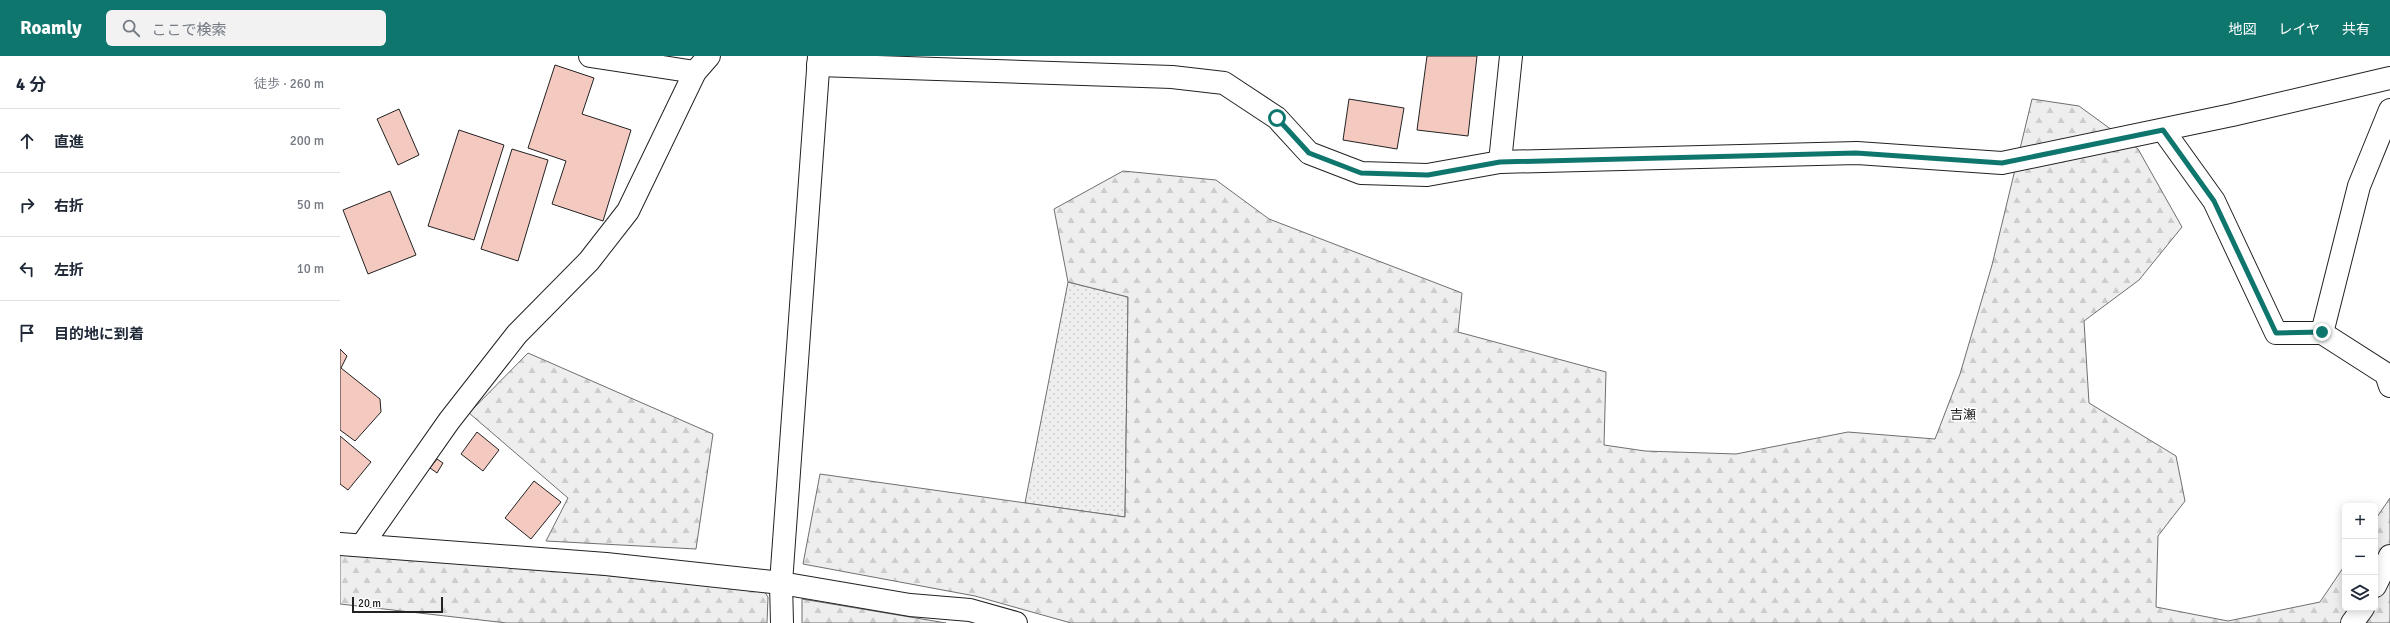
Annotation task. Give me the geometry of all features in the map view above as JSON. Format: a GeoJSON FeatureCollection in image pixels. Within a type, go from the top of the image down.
{"type":"FeatureCollection","features":[{"type":"Feature","properties":{"kind":"street"},"geometry":{"type":"LineString","coordinates":[[362,545],[449,421],[512,340],[589,261],[628,211],[702,64],[590,56]]}},
{"type":"Feature","properties":{"kind":"street"},"geometry":{"type":"LineString","coordinates":[[1500,162],[1511,56]]}},
{"type":"Feature","properties":{"kind":"street"},"geometry":{"type":"LineString","coordinates":[[782,623],[782,592],[819,61],[1172,77],[1224,83],[1277,118],[1309,153],[1361,173],[1428,175],[1500,162],[1856,153],[2002,163],[2163,130],[2390,78]]}},
{"type":"Feature","properties":{"kind":"street"},"geometry":{"type":"LineString","coordinates":[[2322,332],[2359,186],[2390,110]]}},
{"type":"Feature","properties":{"kind":"street"},"geometry":{"type":"LineString","coordinates":[[2163,130],[2214,201],[2276,333],[2322,332],[2386,374],[2390,386]]}},
{"type":"Feature","properties":{"kind":"street"},"geometry":{"type":"LineString","coordinates":[[340,544],[606,564],[782,592],[970,610],[1016,623]]}},
{"type":"Feature","properties":{"kind":"street"},"geometry":{"type":"LineString","coordinates":[[2378,580],[2390,556]]}},
{"type":"Feature","properties":{"kind":"street"},"geometry":{"type":"LineString","coordinates":[[2352,623],[2361,611]]}},
{"type":"Feature","properties":{"kind":"green space"},"geometry":{"type":"Polygon","coordinates":[[[2032,99],[2079,106],[2138,149],[2182,227],[2139,280],[2084,321],[2089,403],[2176,456],[2185,501],[2158,536],[2156,607],[2228,621],[2320,602],[2342,569],[2342,611],[2378,611],[2378,516],[2390,498],[2390,623],[1071,623],[975,596],[803,564],[820,474],[1125,517],[1128,297],[1068,282],[1054,209],[1123,171],[1216,180],[1269,219],[1462,293],[1458,332],[1606,372],[1604,445],[1645,451],[1736,454],[1848,432],[1935,439],[1960,374],[1992,265],[2032,99]]]}},
{"type":"Feature","properties":{"kind":"green space"},"geometry":{"type":"Polygon","coordinates":[[[1068,282],[1128,297],[1125,517],[1025,503],[1068,282]]]}},
{"type":"Feature","properties":{"kind":"green space"},"geometry":{"type":"Polygon","coordinates":[[[528,353],[713,434],[696,549],[546,541],[568,498],[469,413],[528,353]]]}},
{"type":"Feature","properties":{"kind":"green space"},"geometry":{"type":"Polygon","coordinates":[[[340,555],[551,570],[764,591],[768,597],[767,623],[507,623],[340,604],[340,555]]]}},
{"type":"Feature","properties":{"kind":"green space"},"geometry":{"type":"Polygon","coordinates":[[[802,599],[946,623],[802,623],[802,599]]]}},
{"type":"Feature","properties":{"kind":"building"},"geometry":{"type":"Polygon","coordinates":[[[1427,56],[1477,56],[1468,136],[1417,130],[1427,56]]]}},
{"type":"Feature","properties":{"kind":"building"},"geometry":{"type":"Polygon","coordinates":[[[555,65],[594,78],[582,114],[631,130],[603,221],[552,204],[566,161],[528,148],[555,65]]]}},
{"type":"Feature","properties":{"kind":"building"},"geometry":{"type":"Polygon","coordinates":[[[1349,99],[1404,108],[1397,149],[1343,140],[1349,99]]]}},
{"type":"Feature","properties":{"kind":"building"},"geometry":{"type":"Polygon","coordinates":[[[399,109],[419,155],[398,165],[377,119],[399,109]]]}},
{"type":"Feature","properties":{"kind":"building"},"geometry":{"type":"Polygon","coordinates":[[[459,130],[504,145],[474,240],[428,226],[459,130]]]}},
{"type":"Feature","properties":{"kind":"building"},"geometry":{"type":"Polygon","coordinates":[[[512,149],[548,160],[518,261],[481,249],[512,149]]]}},
{"type":"Feature","properties":{"kind":"building"},"geometry":{"type":"Polygon","coordinates":[[[390,191],[416,255],[368,274],[343,210],[390,191]]]}},
{"type":"Feature","properties":{"kind":"building"},"geometry":{"type":"Polygon","coordinates":[[[340,349],[347,356],[341,368],[380,399],[381,412],[355,441],[340,430],[340,349]]]}},
{"type":"Feature","properties":{"kind":"building"},"geometry":{"type":"Polygon","coordinates":[[[477,432],[499,450],[483,471],[461,454],[477,432]]]}},
{"type":"Feature","properties":{"kind":"building"},"geometry":{"type":"Polygon","coordinates":[[[340,436],[371,462],[348,490],[340,484],[340,436]]]}},
{"type":"Feature","properties":{"kind":"building"},"geometry":{"type":"Polygon","coordinates":[[[437,459],[443,463],[437,473],[430,468],[437,459]]]}},
{"type":"Feature","properties":{"kind":"building"},"geometry":{"type":"Polygon","coordinates":[[[534,481],[561,502],[531,539],[505,518],[534,481]]]}},
{"type":"Feature","properties":{"kind":"district","name":"吉瀬"},"geometry":{"type":"Point","coordinates":[1963,415]}},
{"type":"Feature","properties":{"kind":"route"},"geometry":{"type":"LineString","coordinates":[[1277,118],[1309,153],[1361,173],[1428,175],[1500,162],[1856,153],[2002,163],[2163,130],[2214,201],[2276,333],[2322,332]]}}]}
